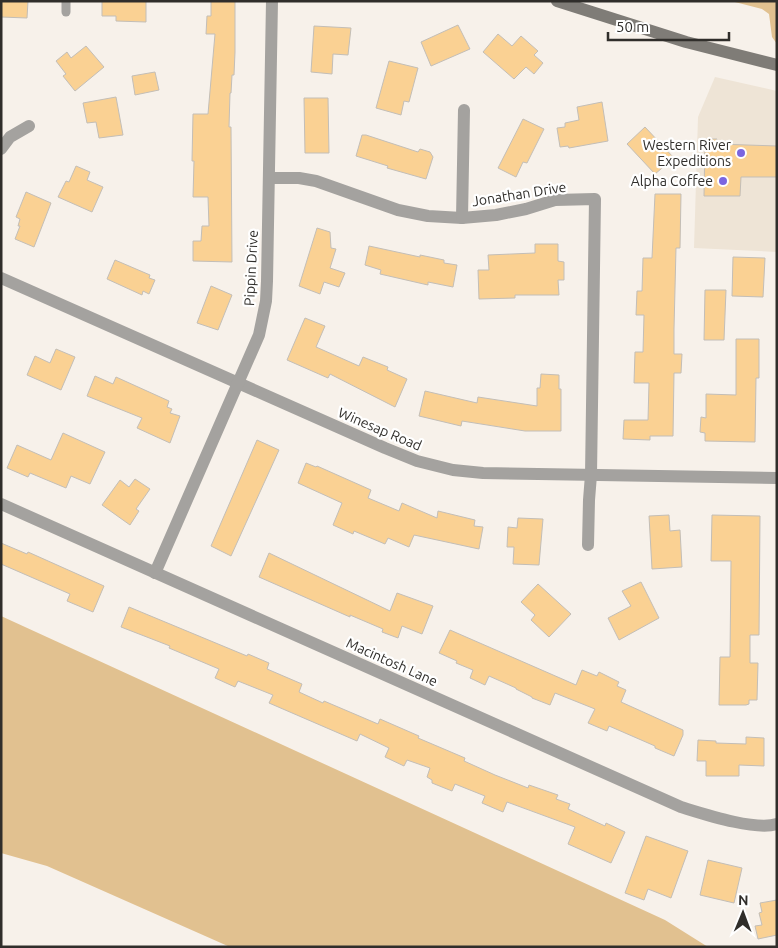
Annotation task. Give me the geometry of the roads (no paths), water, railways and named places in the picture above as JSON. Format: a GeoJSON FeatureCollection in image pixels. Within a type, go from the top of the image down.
{"type":"FeatureCollection","features":[{"type":"Feature","properties":{"kind":"main road"},"geometry":{"type":"LineString","coordinates":[[557,1],[686,42],[777,65]]}},
{"type":"Feature","properties":{"kind":"street","name":"Pippin Drive"},"geometry":{"type":"LineString","coordinates":[[155,573],[259,335],[263,319],[267,280],[272,1]]}},
{"type":"Feature","properties":{"kind":"street"},"geometry":{"type":"LineString","coordinates":[[462,218],[464,110]]}},
{"type":"Feature","properties":{"kind":"street"},"geometry":{"type":"LineString","coordinates":[[1,149],[10,137],[29,126]]}},
{"type":"Feature","properties":{"kind":"street","name":"Jonathan Drive"},"geometry":{"type":"LineString","coordinates":[[269,178],[299,178],[316,181],[398,210],[428,216],[462,218],[496,215],[526,209],[555,200],[595,199],[591,475]]}},
{"type":"Feature","properties":{"kind":"street","name":"Winesap Road"},"geometry":{"type":"LineString","coordinates":[[1,278],[417,461],[453,470],[483,473],[777,478]]}},
{"type":"Feature","properties":{"kind":"street"},"geometry":{"type":"LineString","coordinates":[[588,544],[591,475]]}},
{"type":"Feature","properties":{"kind":"street","name":"Macintosh Lane"},"geometry":{"type":"LineString","coordinates":[[1,504],[681,807],[756,826],[777,824]]}},
{"type":"Feature","properties":{"kind":"lane"},"geometry":{"type":"LineString","coordinates":[[66,1],[66,12]]}},
{"type":"Feature","properties":{"kind":"place","name":"Western River Expeditions"},"geometry":{"type":"Point","coordinates":[741,153]}},
{"type":"Feature","properties":{"kind":"place","name":"Alpha Coffee"},"geometry":{"type":"Point","coordinates":[723,181]}}]}
